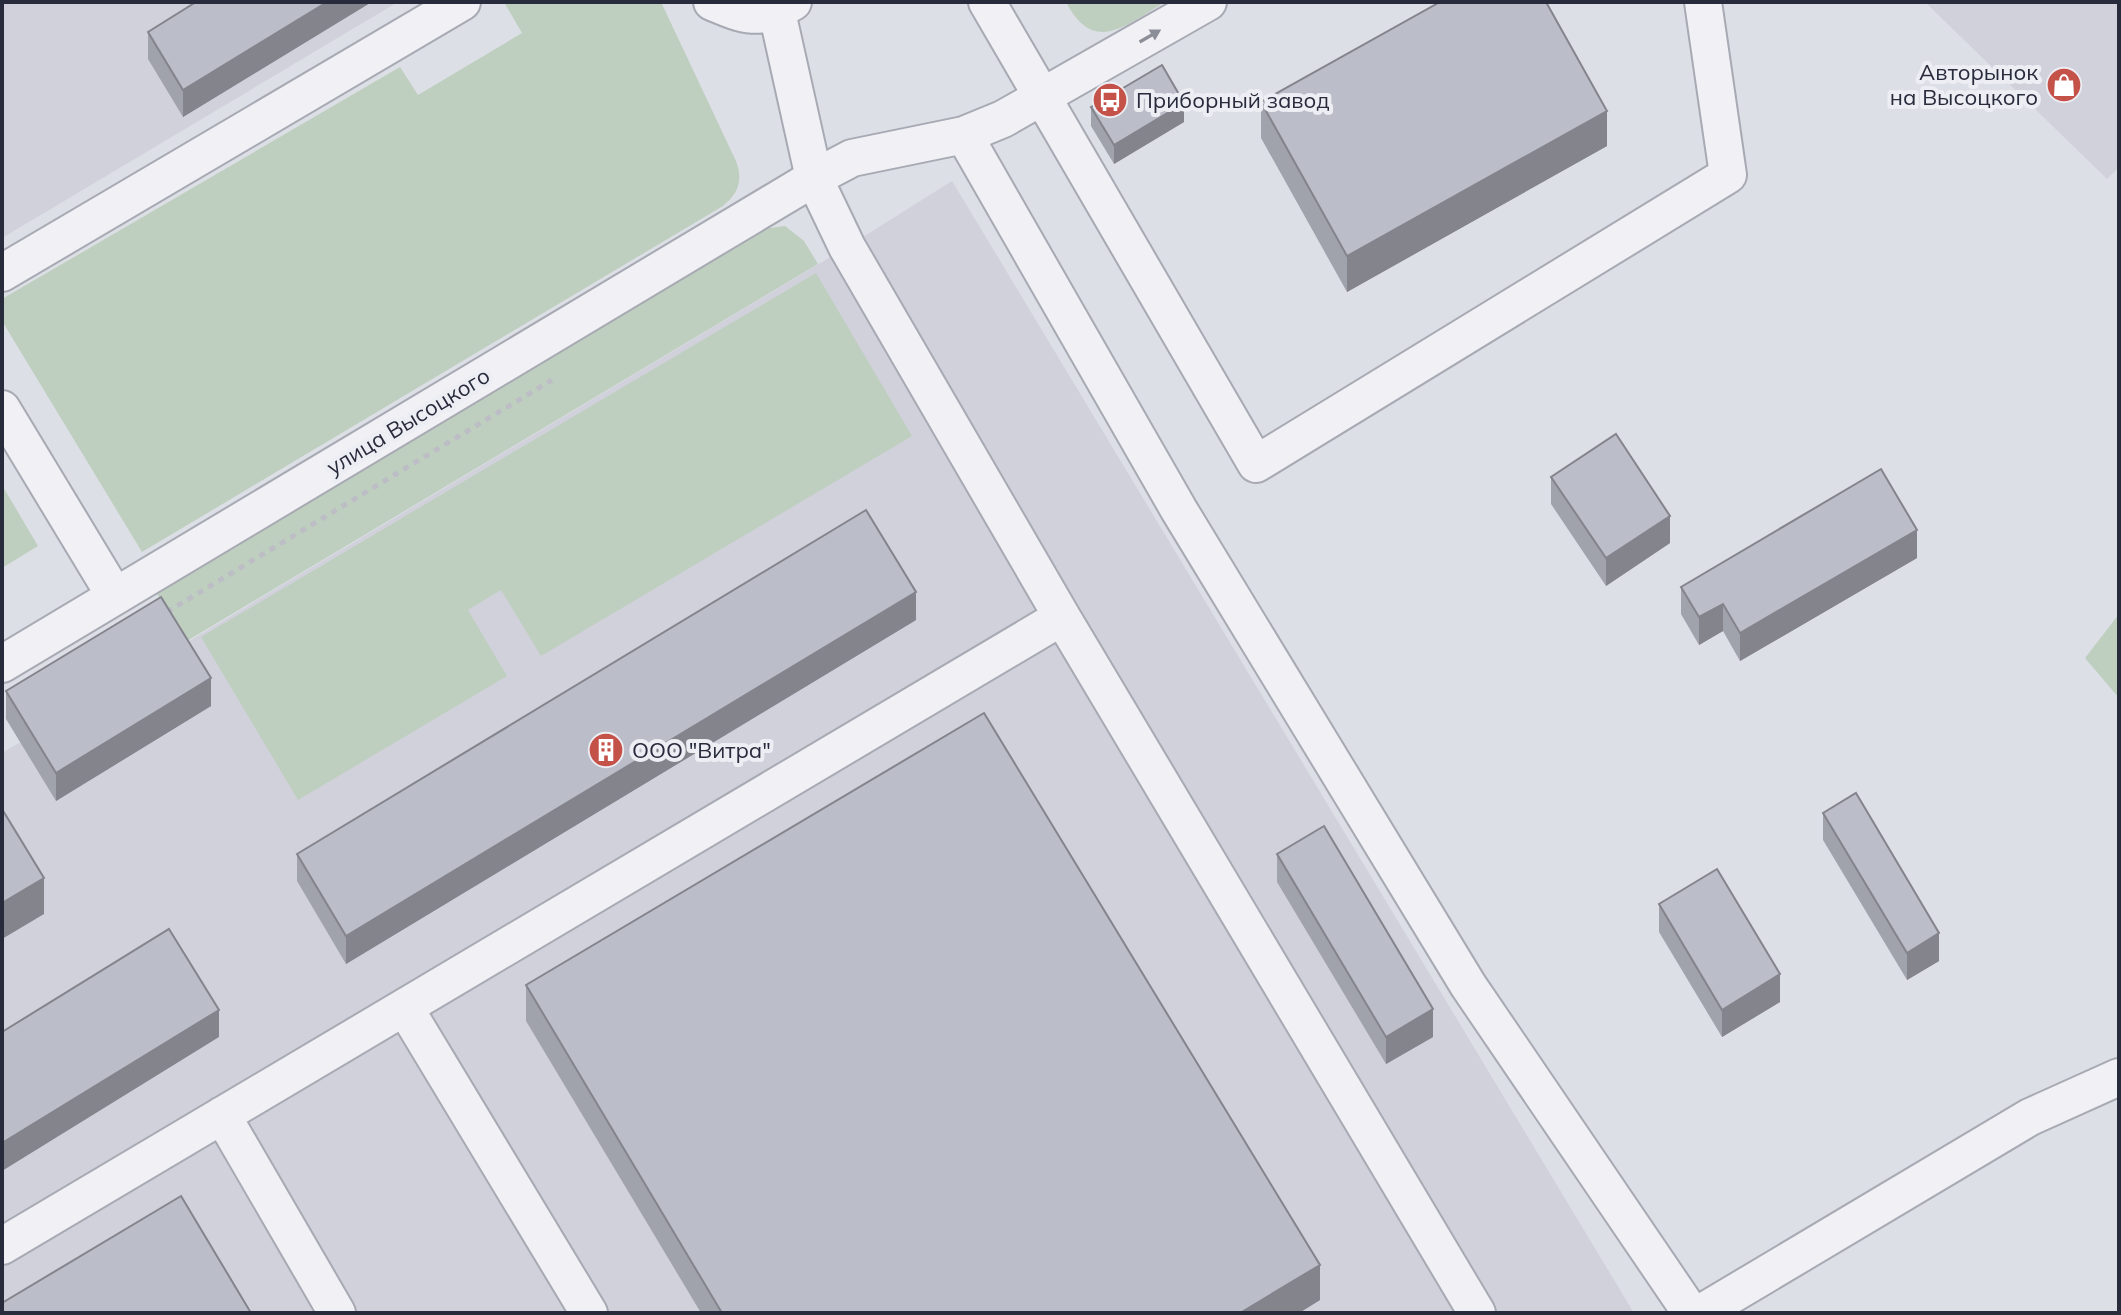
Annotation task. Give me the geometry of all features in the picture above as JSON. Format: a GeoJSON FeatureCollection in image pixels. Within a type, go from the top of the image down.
{"type":"FeatureCollection","features":[{"type":"Feature","properties":{"kind":"street"},"geometry":{"type":"LineString","coordinates":[[2,273],[462,2]]}},
{"type":"Feature","properties":{"kind":"street"},"geometry":{"type":"LineString","coordinates":[[712,2],[744,16],[785,7],[814,178],[847,247],[1062,617],[1477,1313]]}},
{"type":"Feature","properties":{"kind":"street"},"geometry":{"type":"LineString","coordinates":[[987,2],[1256,464],[1728,175],[1703,2]]}},
{"type":"Feature","properties":{"kind":"street"},"geometry":{"type":"LineString","coordinates":[[1042,97],[1208,2]]}},
{"type":"Feature","properties":{"kind":"street","name":"улица Высоцкого"},"geometry":{"type":"LineString","coordinates":[[2,663],[814,178],[852,158],[964,135],[1003,119],[1042,97]]}},
{"type":"Feature","properties":{"kind":"street"},"geometry":{"type":"LineString","coordinates":[[964,135],[1179,510],[1468,985],[1691,1313]]}},
{"type":"Feature","properties":{"kind":"street"},"geometry":{"type":"LineString","coordinates":[[2,409],[115,596]]}},
{"type":"Feature","properties":{"kind":"street"},"geometry":{"type":"LineString","coordinates":[[2,1246],[1062,617]]}},
{"type":"Feature","properties":{"kind":"street"},"geometry":{"type":"LineString","coordinates":[[405,1008],[589,1313]]}},
{"type":"Feature","properties":{"kind":"street"},"geometry":{"type":"LineString","coordinates":[[1701,1313],[2030,1117],[2119,1077]]}},
{"type":"Feature","properties":{"kind":"street"},"geometry":{"type":"LineString","coordinates":[[222,1115],[337,1313]]}},
{"type":"Feature","properties":{"kind":"shaded area"},"geometry":{"type":"Polygon","coordinates":[[[2,2],[398,2],[2,238],[2,2]]]}},
{"type":"Feature","properties":{"kind":"shaded area","name":"Авторынок на Высоцкого"},"geometry":{"type":"Polygon","coordinates":[[[1925,2],[2119,2],[2119,167],[2107,179],[1925,2]]]}},
{"type":"Feature","properties":{"kind":"shaded area"},"geometry":{"type":"Polygon","coordinates":[[[952,181],[1634,1313],[2,1313],[2,753],[952,181]]]}},
{"type":"Feature","properties":{"kind":"green space"},"geometry":{"type":"Polygon","coordinates":[[[661,2],[736,161],[739,180],[733,196],[723,206],[142,552],[2,321],[2,299],[400,67],[418,95],[522,33],[505,4],[661,2]]]}},
{"type":"Feature","properties":{"kind":"green space"},"geometry":{"type":"Polygon","coordinates":[[[1066,2],[1165,2],[1124,26],[1099,32],[1088,28],[1077,18],[1066,2]]]}},
{"type":"Feature","properties":{"kind":"green space"},"geometry":{"type":"Polygon","coordinates":[[[785,226],[804,241],[818,264],[187,641],[157,594],[725,248],[761,229],[785,226]]]}},
{"type":"Feature","properties":{"kind":"green space"},"geometry":{"type":"Polygon","coordinates":[[[816,273],[912,436],[541,656],[501,590],[468,610],[507,676],[298,800],[201,637],[816,273]]]}},
{"type":"Feature","properties":{"kind":"green space"},"geometry":{"type":"Polygon","coordinates":[[[2,485],[38,546],[2,568],[2,485]]]}},
{"type":"Feature","properties":{"kind":"green space"},"geometry":{"type":"Polygon","coordinates":[[[2119,614],[2119,698],[2085,658],[2119,614]]]}},
{"type":"Feature","properties":{"kind":"building"},"geometry":{"type":"Polygon","coordinates":[[[196,2],[327,2],[183,90],[148,32],[196,2]]]}},
{"type":"Feature","properties":{"kind":"building"},"geometry":{"type":"Polygon","coordinates":[[[1440,2],[1546,2],[1607,111],[1347,256],[1261,102],[1440,2]]]}},
{"type":"Feature","properties":{"kind":"building"},"geometry":{"type":"Polygon","coordinates":[[[1162,65],[1184,103],[1114,145],[1091,107],[1162,65]]]}},
{"type":"Feature","properties":{"kind":"building"},"geometry":{"type":"Polygon","coordinates":[[[1616,434],[1670,516],[1606,558],[1551,477],[1616,434]]]}},
{"type":"Feature","properties":{"kind":"building"},"geometry":{"type":"Polygon","coordinates":[[[1881,469],[1917,530],[1740,633],[1723,604],[1699,617],[1681,587],[1881,469]]]}},
{"type":"Feature","properties":{"kind":"building","name":"ООО \"Витра\""},"geometry":{"type":"Polygon","coordinates":[[[866,510],[916,592],[346,936],[297,854],[866,510]]]}},
{"type":"Feature","properties":{"kind":"building"},"geometry":{"type":"Polygon","coordinates":[[[161,597],[211,678],[56,773],[6,691],[161,597]]]}},
{"type":"Feature","properties":{"kind":"building"},"geometry":{"type":"Polygon","coordinates":[[[984,713],[1320,1265],[1240,1313],[722,1313],[526,985],[984,713]]]}},
{"type":"Feature","properties":{"kind":"building"},"geometry":{"type":"Polygon","coordinates":[[[1856,793],[1939,933],[1907,953],[1823,813],[1856,793]]]}},
{"type":"Feature","properties":{"kind":"building"},"geometry":{"type":"Polygon","coordinates":[[[2,809],[44,878],[2,903],[2,809]]]}},
{"type":"Feature","properties":{"kind":"building"},"geometry":{"type":"Polygon","coordinates":[[[1324,826],[1433,1009],[1386,1037],[1277,854],[1324,826]]]}},
{"type":"Feature","properties":{"kind":"building"},"geometry":{"type":"Polygon","coordinates":[[[1717,869],[1780,974],[1722,1010],[1659,904],[1717,869]]]}},
{"type":"Feature","properties":{"kind":"building"},"geometry":{"type":"Polygon","coordinates":[[[169,929],[219,1010],[2,1143],[2,1032],[169,929]]]}},
{"type":"Feature","properties":{"kind":"building"},"geometry":{"type":"Polygon","coordinates":[[[181,1196],[251,1313],[2,1313],[2,1303],[181,1196]]]}},
{"type":"Feature","properties":{"kind":"place","name":"Авторынок на Высоцкого"},"geometry":{"type":"Point","coordinates":[2064,85]}},
{"type":"Feature","properties":{"kind":"place","name":"Приборный завод"},"geometry":{"type":"Point","coordinates":[1110,100]}},
{"type":"Feature","properties":{"kind":"place","name":"ООО \"Витра\""},"geometry":{"type":"Point","coordinates":[606,750]}}]}
